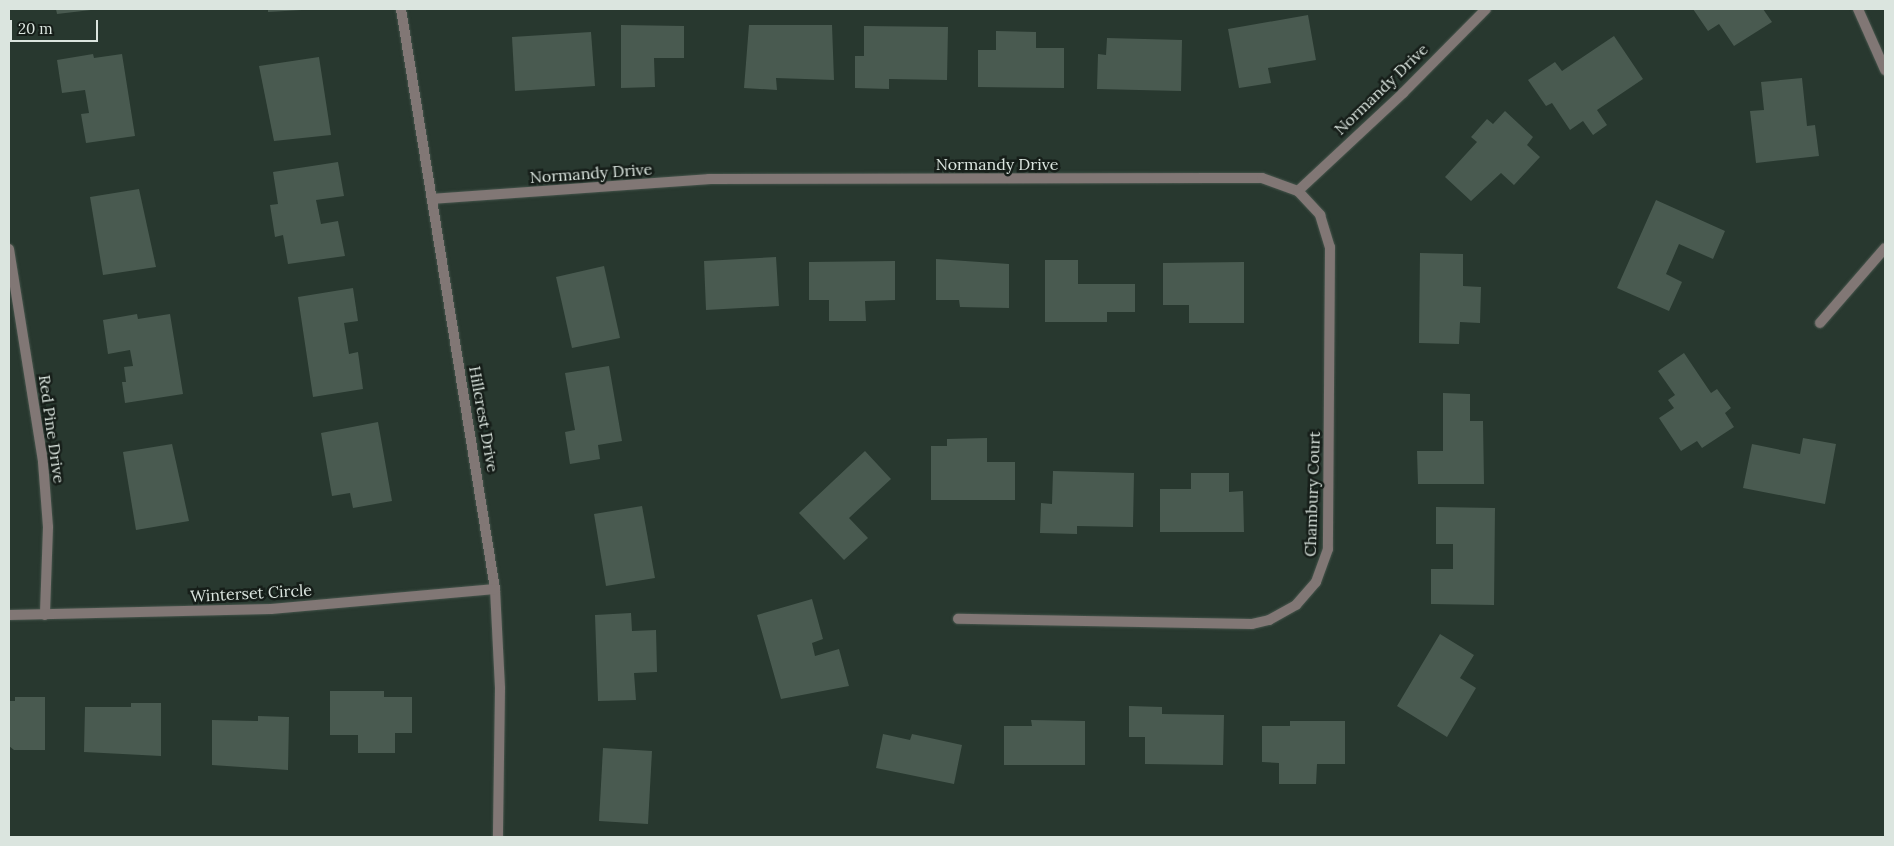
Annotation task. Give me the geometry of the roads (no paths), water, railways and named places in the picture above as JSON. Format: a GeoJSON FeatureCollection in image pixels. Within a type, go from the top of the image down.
{"type":"FeatureCollection","features":[{"type":"Feature","properties":{"kind":"street","name":"Hillcrest Drive"},"geometry":{"type":"LineString","coordinates":[[401,9],[495,589],[500,688],[498,837]]}},
{"type":"Feature","properties":{"kind":"street","name":"Normandy Drive"},"geometry":{"type":"LineString","coordinates":[[432,199],[709,179],[1262,178],[1298,191],[1403,94],[1486,9]]}},
{"type":"Feature","properties":{"kind":"street"},"geometry":{"type":"LineString","coordinates":[[1858,9],[1885,70]]}},
{"type":"Feature","properties":{"kind":"street","name":"Chambury Court"},"geometry":{"type":"LineString","coordinates":[[958,619],[1252,624],[1269,620],[1296,605],[1316,582],[1328,549],[1330,247],[1320,215],[1298,191]]}},
{"type":"Feature","properties":{"kind":"street"},"geometry":{"type":"LineString","coordinates":[[1820,323],[1885,248]]}},
{"type":"Feature","properties":{"kind":"street","name":"Red Pine Drive"},"geometry":{"type":"LineString","coordinates":[[9,249],[44,462],[48,527],[45,615]]}},
{"type":"Feature","properties":{"kind":"street","name":"Winterset Circle"},"geometry":{"type":"LineString","coordinates":[[9,615],[271,609],[495,589]]}}]}
